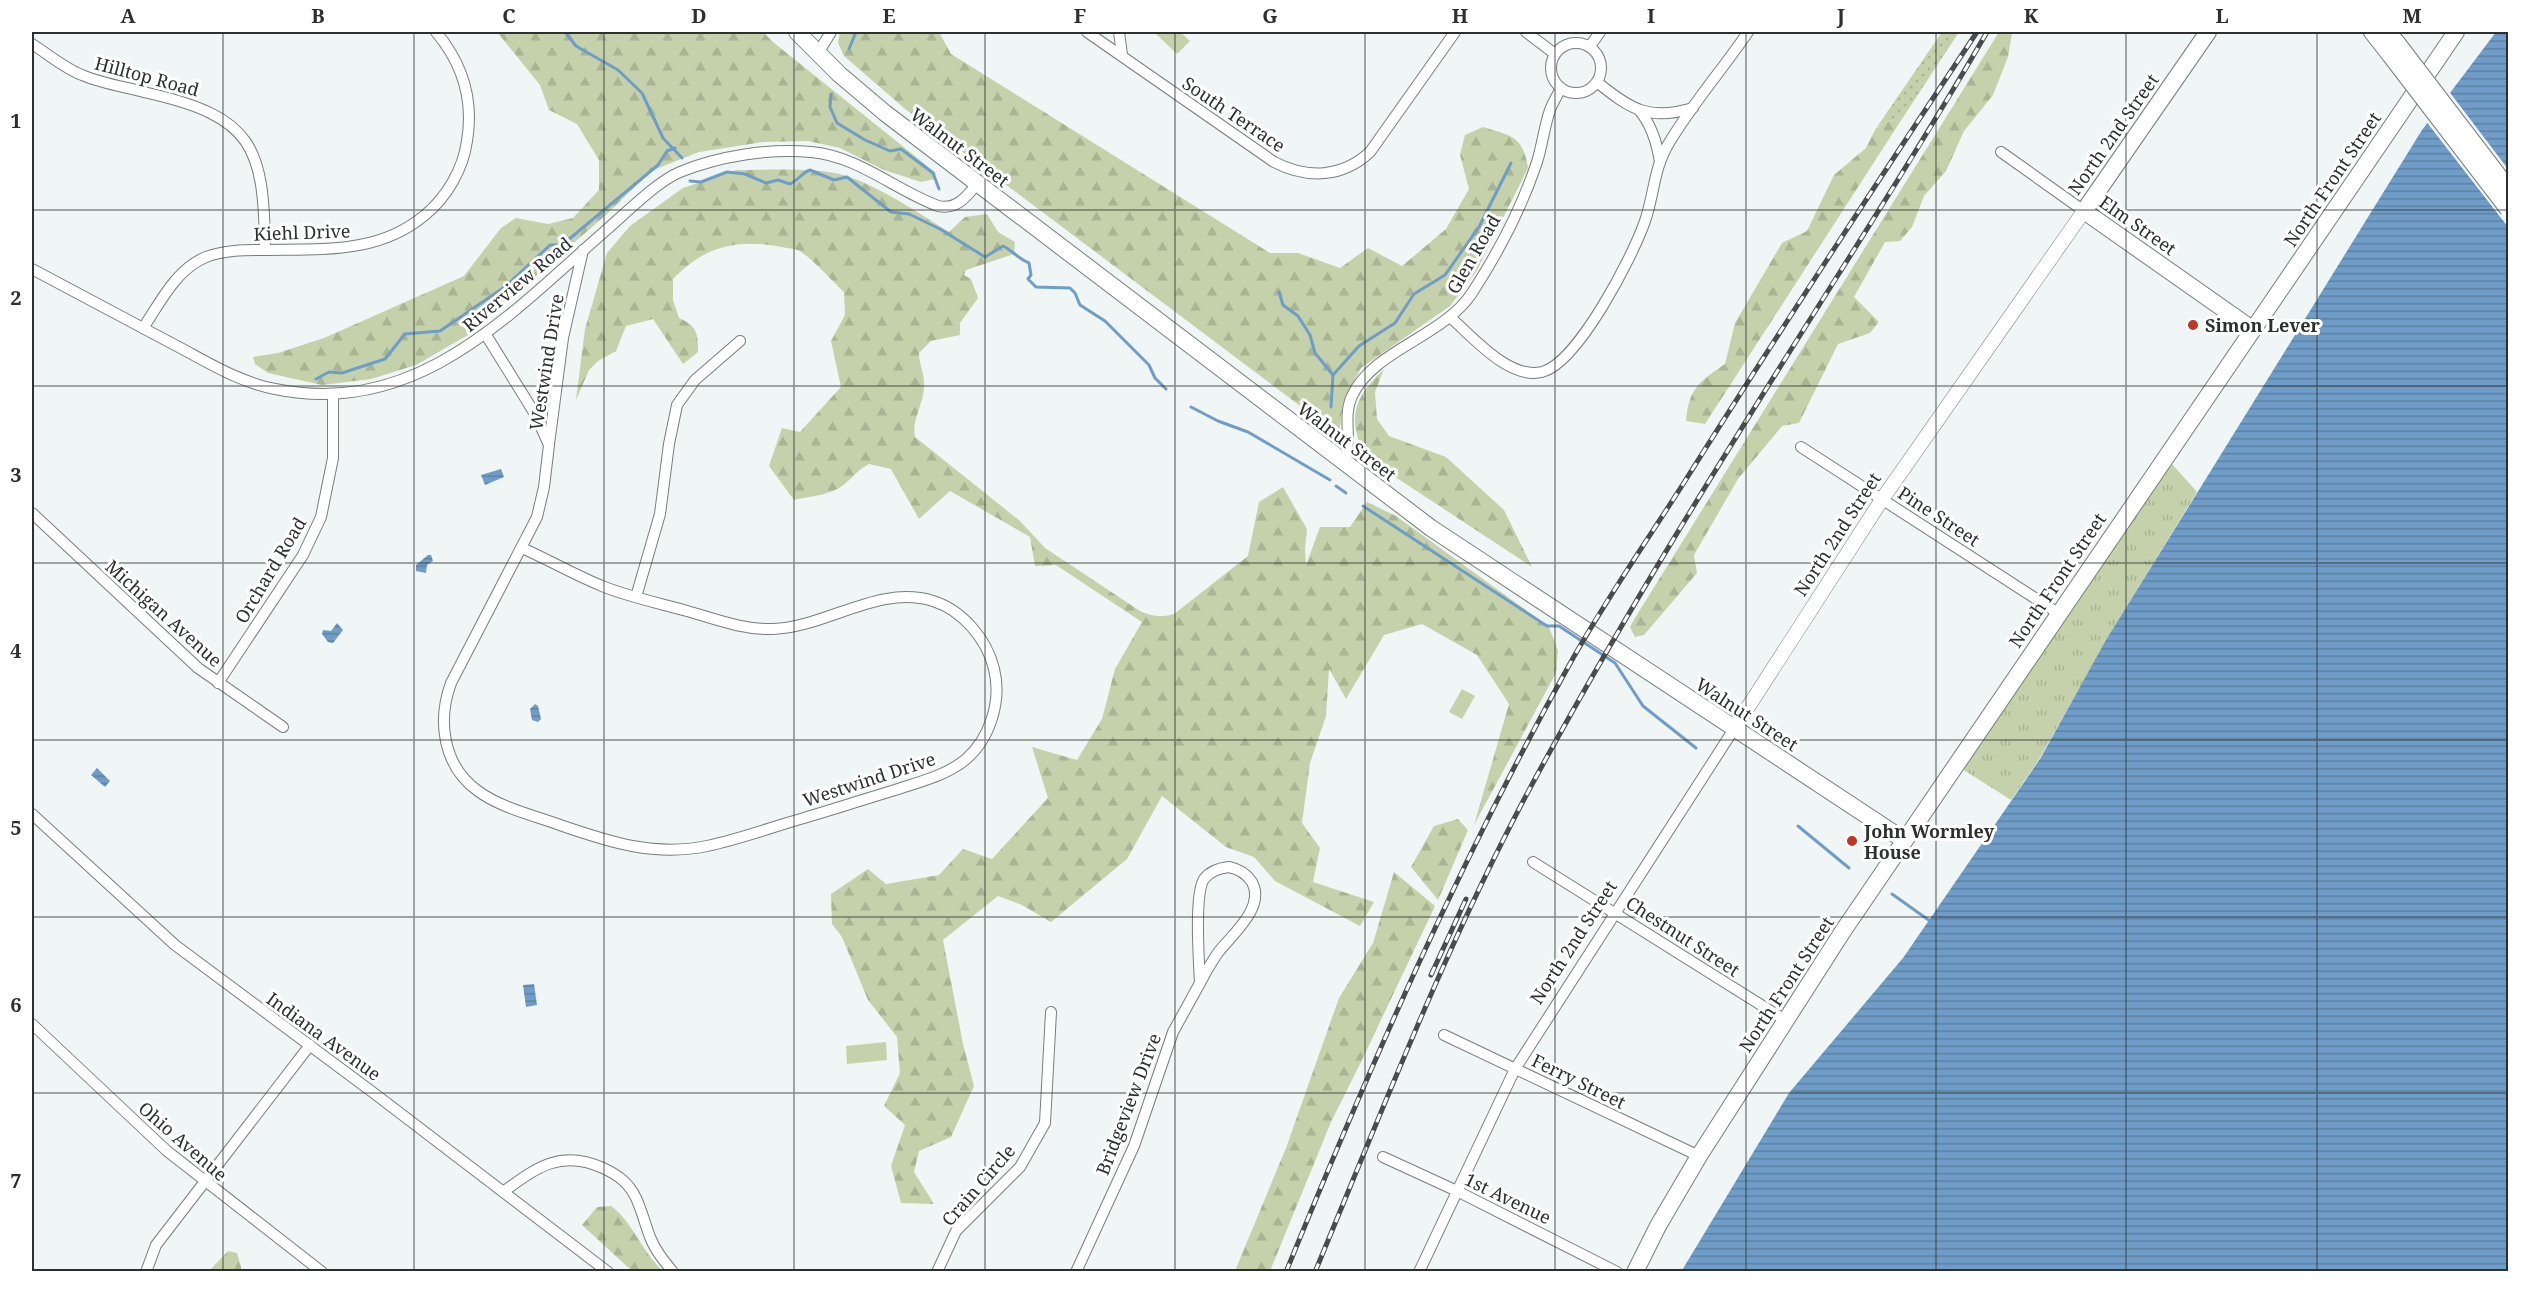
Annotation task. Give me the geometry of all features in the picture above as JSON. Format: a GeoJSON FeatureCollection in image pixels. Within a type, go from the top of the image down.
{"type":"FeatureCollection","features":[{"type":"Feature","properties":{"kind":"main road","name":"Walnut Street"},"geometry":{"type":"LineString","coordinates":[[797,32],[885,113],[1431,528],[1904,840]]}},
{"type":"Feature","properties":{"kind":"main road","name":"North 2nd Street"},"geometry":{"type":"LineString","coordinates":[[2084,210],[2208,32]]}},
{"type":"Feature","properties":{"kind":"main road"},"geometry":{"type":"LineString","coordinates":[[2372,32],[2392,44],[2508,188]]}},
{"type":"Feature","properties":{"kind":"main road","name":"North Front Street"},"geometry":{"type":"LineString","coordinates":[[1635,1272],[1658,1226],[1699,1156],[1785,1020],[1904,840],[2456,32]]}},
{"type":"Feature","properties":{"kind":"main road"},"geometry":{"type":"LineString","coordinates":[[2392,44],[2508,209]]}},
{"type":"Feature","properties":{"kind":"main road","name":"Elm Street"},"geometry":{"type":"LineString","coordinates":[[2084,210],[2252,329]]}},
{"type":"Feature","properties":{"kind":"street","name":"Kiehl Drive"},"geometry":{"type":"LineString","coordinates":[[143,328],[172,285],[196,262],[221,252],[348,248],[378,242],[416,223],[441,200],[456,174],[467,146],[470,104],[464,76],[457,59],[436,32]]}},
{"type":"Feature","properties":{"kind":"street"},"geometry":{"type":"LineString","coordinates":[[818,53],[831,32]]}},
{"type":"Feature","properties":{"kind":"street","name":"South Terrace"},"geometry":{"type":"LineString","coordinates":[[1087,32],[1274,162],[1309,174],[1326,174],[1353,165],[1370,152],[1455,32]]}},
{"type":"Feature","properties":{"kind":"street"},"geometry":{"type":"LineString","coordinates":[[1119,32],[1122,55]]}},
{"type":"Feature","properties":{"kind":"street"},"geometry":{"type":"LineString","coordinates":[[1526,32],[1555,54]]}},
{"type":"Feature","properties":{"kind":"street"},"geometry":{"type":"LineString","coordinates":[[1590,46],[1600,32]]}},
{"type":"Feature","properties":{"kind":"street"},"geometry":{"type":"LineString","coordinates":[[1451,318],[1489,351],[1518,371],[1541,372],[1560,362],[1578,344],[1629,256],[1646,219],[1660,162],[1669,143],[1748,32]]}},
{"type":"Feature","properties":{"kind":"street"},"geometry":{"type":"LineString","coordinates":[[1578,42],[1590,46],[1597,53],[1602,67],[1598,82],[1586,92],[1577,93],[1561,88],[1552,78],[1551,69],[1555,54],[1563,46],[1571,43],[1578,42]]}},
{"type":"Feature","properties":{"kind":"street","name":"Hilltop Road"},"geometry":{"type":"LineString","coordinates":[[32,44],[84,76],[194,104],[222,118],[251,150],[261,178],[265,250]]}},
{"type":"Feature","properties":{"kind":"street"},"geometry":{"type":"LineString","coordinates":[[1598,82],[1638,109],[1662,115],[1693,108]]}},
{"type":"Feature","properties":{"kind":"street","name":"Glen Road"},"geometry":{"type":"LineString","coordinates":[[1344,463],[1349,447],[1347,412],[1357,386],[1383,362],[1451,318],[1472,293],[1516,213],[1537,162],[1549,111],[1561,88]]}},
{"type":"Feature","properties":{"kind":"street"},"geometry":{"type":"LineString","coordinates":[[1638,109],[1648,123],[1657,146],[1660,162]]}},
{"type":"Feature","properties":{"kind":"street","name":"Riverview Road"},"geometry":{"type":"LineString","coordinates":[[32,269],[233,375],[260,386],[309,394],[333,394],[378,388],[400,381],[438,364],[486,335],[641,200],[675,175],[735,157],[794,151],[832,156],[945,208],[962,201],[977,184]]}},
{"type":"Feature","properties":{"kind":"street","name":"Elm Street"},"geometry":{"type":"LineString","coordinates":[[2001,152],[2084,210]]}},
{"type":"Feature","properties":{"kind":"street","name":"North 2nd Street"},"geometry":{"type":"LineString","coordinates":[[1419,1272],[1515,1069],[1883,498],[2084,210]]}},
{"type":"Feature","properties":{"kind":"street","name":"Westwind Drive"},"geometry":{"type":"LineString","coordinates":[[522,548],[604,588],[722,622],[772,629],[788,628],[896,597],[919,598],[936,602],[963,619],[976,632],[990,654],[995,670],[996,696],[988,729],[973,752],[963,761],[939,775],[706,847],[662,850],[626,846],[508,806],[477,790],[456,766],[446,741],[443,711],[451,683],[522,548],[541,505],[563,338],[583,250]]}},
{"type":"Feature","properties":{"kind":"street","name":"Westwind Drive"},"geometry":{"type":"LineString","coordinates":[[486,335],[535,414],[549,445]]}},
{"type":"Feature","properties":{"kind":"street"},"geometry":{"type":"LineString","coordinates":[[636,597],[660,514],[669,444],[677,405],[695,380],[740,341]]}},
{"type":"Feature","properties":{"kind":"street","name":"Orchard Road"},"geometry":{"type":"LineString","coordinates":[[218,683],[303,555],[321,517],[333,458],[333,394]]}},
{"type":"Feature","properties":{"kind":"street","name":"Pine Street"},"geometry":{"type":"LineString","coordinates":[[1801,447],[2058,613]]}},
{"type":"Feature","properties":{"kind":"street","name":"Michigan Avenue"},"geometry":{"type":"LineString","coordinates":[[32,513],[154,629],[218,683],[283,727]]}},
{"type":"Feature","properties":{"kind":"street","name":"Indiana Avenue"},"geometry":{"type":"LineString","coordinates":[[32,814],[175,945],[608,1272]]}},
{"type":"Feature","properties":{"kind":"street","name":"Chestnut Street"},"geometry":{"type":"LineString","coordinates":[[1533,862],[1785,1020]]}},
{"type":"Feature","properties":{"kind":"street","name":"Bridgeview Drive"},"geometry":{"type":"LineString","coordinates":[[1076,1272],[1134,1146],[1170,1038],[1200,983],[1243,921],[1255,899],[1255,891],[1250,879],[1238,869],[1229,867],[1215,870],[1206,877],[1201,886],[1199,902],[1200,983]]}},
{"type":"Feature","properties":{"kind":"street","name":"Crain Circle"},"geometry":{"type":"LineString","coordinates":[[937,1272],[956,1231],[1020,1167],[1045,1123],[1051,1012]]}},
{"type":"Feature","properties":{"kind":"street","name":"Ohio Avenue"},"geometry":{"type":"LineString","coordinates":[[32,1024],[123,1111],[204,1182],[322,1272]]}},
{"type":"Feature","properties":{"kind":"street","name":"Ferry Street"},"geometry":{"type":"LineString","coordinates":[[1444,1035],[1699,1156]]}},
{"type":"Feature","properties":{"kind":"street"},"geometry":{"type":"LineString","coordinates":[[146,1272],[156,1245],[310,1045]]}},
{"type":"Feature","properties":{"kind":"street","name":"1st Avenue"},"geometry":{"type":"LineString","coordinates":[[1383,1157],[1457,1191],[1617,1272]]}},
{"type":"Feature","properties":{"kind":"street"},"geometry":{"type":"LineString","coordinates":[[503,1192],[523,1177],[553,1161],[568,1159],[585,1161],[612,1172],[630,1188],[653,1245],[672,1272]]}},
{"type":"Feature","properties":{"kind":"green space"},"geometry":{"type":"Polygon","coordinates":[[[497,32],[763,32],[936,173],[934,179],[921,182],[884,170],[840,148],[808,141],[763,142],[699,152],[651,171],[607,214],[468,335],[416,365],[371,379],[322,385],[268,373],[255,364],[253,357],[278,353],[324,338],[464,276],[501,228],[516,218],[548,224],[573,218],[599,190],[599,160],[577,124],[549,110],[540,85],[497,32]]]}},
{"type":"Feature","properties":{"kind":"green space"},"geometry":{"type":"Polygon","coordinates":[[[840,32],[939,32],[951,54],[1270,253],[1298,253],[1340,268],[1368,248],[1402,266],[1446,229],[1469,189],[1460,155],[1465,135],[1483,127],[1509,135],[1523,149],[1528,168],[1476,272],[1450,306],[1361,368],[1343,403],[1339,435],[904,108],[844,56],[838,43],[840,32]]]}},
{"type":"Feature","properties":{"kind":"green space"},"geometry":{"type":"Polygon","coordinates":[[[1154,32],[1180,32],[1190,41],[1177,54],[1154,32]]]}},
{"type":"Feature","properties":{"kind":"green space"},"geometry":{"type":"Polygon","coordinates":[[[1942,32],[1959,32],[1900,122],[1890,120],[1877,127],[1942,32]]]}},
{"type":"Feature","properties":{"kind":"green space"},"geometry":{"type":"Polygon","coordinates":[[[1999,32],[2015,32],[2012,33],[2008,57],[1993,95],[1964,131],[1946,171],[1924,196],[1912,227],[1900,241],[1885,242],[1854,297],[1879,322],[1870,333],[1838,344],[1799,423],[1782,426],[1738,479],[1694,555],[1697,573],[1644,635],[1635,637],[1630,627],[1635,618],[1999,32]]]}},
{"type":"Feature","properties":{"kind":"green space"},"geometry":{"type":"Polygon","coordinates":[[[1890,120],[1900,122],[1705,424],[1686,421],[1687,410],[1697,387],[1725,364],[1735,323],[1782,243],[1807,231],[1834,175],[1866,148],[1876,128],[1890,120]]]}},
{"type":"Feature","properties":{"kind":"green space"},"geometry":{"type":"Polygon","coordinates":[[[736,170],[836,173],[861,181],[887,194],[949,232],[965,217],[987,214],[998,232],[1015,242],[1014,254],[966,270],[964,275],[971,279],[978,298],[960,323],[960,335],[931,341],[919,353],[924,386],[915,424],[915,437],[1020,521],[1045,548],[1140,611],[1156,616],[1174,614],[1248,556],[1259,502],[1283,487],[1307,529],[1306,565],[1320,527],[1350,527],[1367,502],[1396,516],[1549,627],[1558,651],[1556,673],[1474,825],[1509,704],[1477,655],[1422,624],[1384,635],[1346,699],[1329,669],[1326,716],[1310,763],[1302,823],[1320,848],[1313,882],[1374,902],[1360,926],[1275,881],[1254,857],[1226,847],[1162,796],[1127,859],[1051,922],[1022,905],[998,896],[943,940],[963,1044],[974,1086],[951,1137],[919,1151],[914,1172],[934,1204],[901,1203],[891,1166],[905,1125],[884,1106],[900,1073],[897,1037],[868,1000],[842,937],[832,924],[831,894],[868,869],[886,884],[939,875],[963,849],[992,859],[1048,798],[1032,747],[1077,760],[1102,719],[1115,669],[1142,622],[1056,565],[1035,566],[1030,537],[950,491],[919,519],[891,469],[869,464],[836,490],[794,500],[769,466],[782,428],[800,432],[841,387],[831,341],[845,315],[844,292],[812,260],[798,250],[761,244],[733,245],[696,259],[673,279],[673,300],[679,318],[690,324],[695,331],[698,352],[683,364],[653,319],[626,326],[616,351],[598,361],[589,370],[576,400],[585,329],[607,253],[630,226],[683,188],[736,170]]]}},
{"type":"Feature","properties":{"kind":"green space"},"geometry":{"type":"Polygon","coordinates":[[[1384,369],[1375,392],[1377,419],[1389,436],[1446,457],[1504,510],[1532,567],[1365,457],[1356,431],[1356,409],[1365,390],[1384,369]]]}},
{"type":"Feature","properties":{"kind":"green space"},"geometry":{"type":"Polygon","coordinates":[[[2172,464],[2197,492],[2110,634],[2038,761],[2011,800],[1962,769],[2172,464]]]}},
{"type":"Feature","properties":{"kind":"green space"},"geometry":{"type":"Polygon","coordinates":[[[1462,689],[1475,696],[1462,719],[1449,712],[1462,689]]]}},
{"type":"Feature","properties":{"kind":"green space"},"geometry":{"type":"Polygon","coordinates":[[[1458,819],[1468,830],[1438,900],[1411,867],[1434,826],[1458,819]]]}},
{"type":"Feature","properties":{"kind":"green space"},"geometry":{"type":"Polygon","coordinates":[[[1394,872],[1435,906],[1331,1122],[1270,1271],[1235,1271],[1286,1148],[1339,998],[1373,943],[1394,872]]]}},
{"type":"Feature","properties":{"kind":"green space"},"geometry":{"type":"Polygon","coordinates":[[[886,1042],[887,1060],[847,1064],[846,1046],[886,1042]]]}},
{"type":"Feature","properties":{"kind":"green space"},"geometry":{"type":"Polygon","coordinates":[[[611,1206],[625,1220],[663,1271],[632,1271],[582,1225],[597,1207],[611,1206]]]}},
{"type":"Feature","properties":{"kind":"green space"},"geometry":{"type":"Polygon","coordinates":[[[228,1251],[237,1253],[242,1271],[209,1271],[228,1251]]]}},
{"type":"Feature","properties":{"kind":"water"},"geometry":{"type":"Polygon","coordinates":[[[2496,32],[2508,32],[2508,1271],[1681,1272],[1789,1093],[1903,958],[2040,759],[2106,640],[2422,130],[2496,32]]]}},
{"type":"Feature","properties":{"kind":"water"},"geometry":{"type":"Polygon","coordinates":[[[501,469],[504,477],[485,485],[481,475],[501,469]]]}},
{"type":"Feature","properties":{"kind":"water"},"geometry":{"type":"Polygon","coordinates":[[[431,555],[433,561],[427,565],[426,573],[416,571],[416,565],[431,555]]]}},
{"type":"Feature","properties":{"kind":"water"},"geometry":{"type":"Polygon","coordinates":[[[337,623],[343,630],[333,643],[328,642],[322,634],[323,630],[331,631],[337,623]]]}},
{"type":"Feature","properties":{"kind":"water"},"geometry":{"type":"Polygon","coordinates":[[[535,704],[538,706],[541,719],[538,722],[532,720],[530,709],[535,704]]]}},
{"type":"Feature","properties":{"kind":"water"},"geometry":{"type":"Polygon","coordinates":[[[97,768],[110,781],[105,787],[91,775],[97,768]]]}},
{"type":"Feature","properties":{"kind":"water"},"geometry":{"type":"Polygon","coordinates":[[[534,984],[537,1005],[526,1007],[523,985],[534,984]]]}},
{"type":"Feature","properties":{"kind":"pier"},"geometry":{"type":"Polygon","coordinates":[[[2448,90],[2508,169],[2508,227],[2425,120],[2448,90]]]}},
{"type":"Feature","properties":{"kind":"waterway"},"geometry":{"type":"LineString","coordinates":[[565,32],[576,46],[618,70],[642,93],[663,138],[682,158]]}},
{"type":"Feature","properties":{"kind":"waterway"},"geometry":{"type":"LineString","coordinates":[[849,49],[856,32]]}},
{"type":"Feature","properties":{"kind":"waterway"},"geometry":{"type":"LineString","coordinates":[[831,94],[830,107],[837,123],[865,140],[890,151],[901,149],[933,173],[939,189]]}},
{"type":"Feature","properties":{"kind":"waterway"},"geometry":{"type":"LineString","coordinates":[[316,379],[329,372],[342,373],[385,359],[405,334],[440,331],[506,286],[550,245],[562,245],[658,165],[667,151],[675,148]]}},
{"type":"Feature","properties":{"kind":"waterway"},"geometry":{"type":"LineString","coordinates":[[1331,407],[1333,375],[1359,346],[1395,323],[1414,294],[1445,275],[1479,227],[1511,163]]}},
{"type":"Feature","properties":{"kind":"waterway"},"geometry":{"type":"LineString","coordinates":[[690,181],[701,182],[727,172],[745,174],[766,183],[778,180],[790,184],[810,170],[834,180],[847,177],[891,212],[909,214],[940,229],[985,257],[1003,246],[1029,263],[1031,275],[1028,279],[1036,287],[1070,288],[1080,305],[1105,321],[1149,365],[1155,378],[1166,389]]}},
{"type":"Feature","properties":{"kind":"waterway"},"geometry":{"type":"LineString","coordinates":[[1279,292],[1283,305],[1298,316],[1310,335],[1315,353],[1333,375]]}},
{"type":"Feature","properties":{"kind":"waterway"},"geometry":{"type":"LineString","coordinates":[[1191,407],[1218,421],[1248,432],[1330,480]]}},
{"type":"Feature","properties":{"kind":"waterway"},"geometry":{"type":"LineString","coordinates":[[1336,486],[1346,493]]}},
{"type":"Feature","properties":{"kind":"waterway"},"geometry":{"type":"LineString","coordinates":[[1363,506],[1547,626],[1559,626],[1615,663],[1643,706],[1696,748]]}},
{"type":"Feature","properties":{"kind":"waterway"},"geometry":{"type":"LineString","coordinates":[[1798,826],[1849,868]]}},
{"type":"Feature","properties":{"kind":"waterway"},"geometry":{"type":"LineString","coordinates":[[1892,894],[1930,921]]}},
{"type":"Feature","properties":{"kind":"railway"},"geometry":{"type":"LineString","coordinates":[[1286,1272],[1383,1042],[1453,891],[1527,742],[1580,645],[1757,368],[1977,32]]}},
{"type":"Feature","properties":{"kind":"railway"},"geometry":{"type":"LineString","coordinates":[[1315,1272],[1450,952],[1479,889],[1542,766],[1675,536],[1903,172],[1987,32]]}},
{"type":"Feature","properties":{"kind":"railway"},"geometry":{"type":"LineString","coordinates":[[1431,975],[1466,899]]}},
{"type":"Feature","properties":{"kind":"place","name":"Simon Lever"},"geometry":{"type":"Point","coordinates":[2193,325]}},
{"type":"Feature","properties":{"kind":"place","name":"John Wormley House"},"geometry":{"type":"Point","coordinates":[1852,841]}}]}
